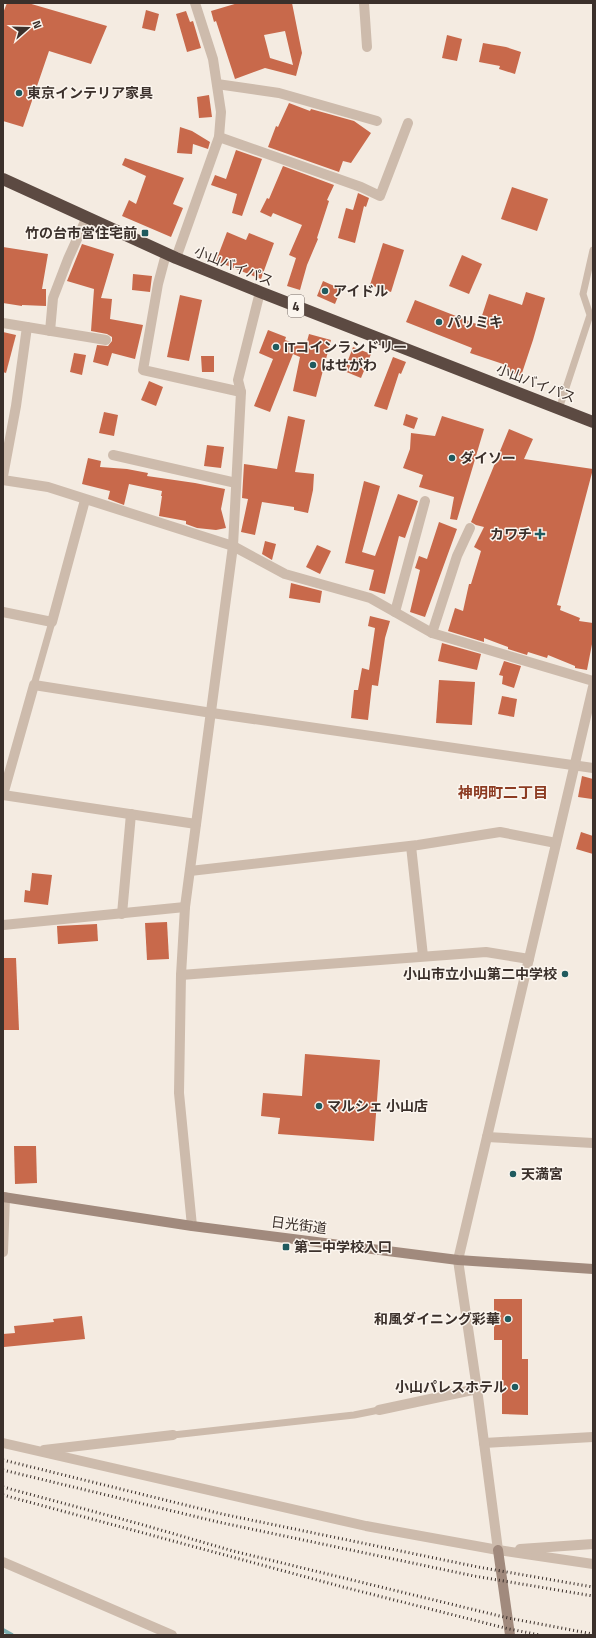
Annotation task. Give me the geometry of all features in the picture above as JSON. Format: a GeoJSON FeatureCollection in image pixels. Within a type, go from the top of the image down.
{"type":"FeatureCollection","features":[{"type":"Feature","properties":{"kind":"highway","name":"小山バイパス"},"geometry":{"type":"LineString","coordinates":[[3,179],[171,256],[593,422]]}},
{"type":"Feature","properties":{"kind":"main road","name":"日光街道"},"geometry":{"type":"LineString","coordinates":[[4,1197],[192,1226],[458,1260],[593,1269]]}},
{"type":"Feature","properties":{"kind":"main road"},"geometry":{"type":"LineString","coordinates":[[498,1550],[510,1635]]}},
{"type":"Feature","properties":{"kind":"street"},"geometry":{"type":"LineString","coordinates":[[195,3],[213,59],[221,112],[220,137],[158,284],[143,370],[241,392]]}},
{"type":"Feature","properties":{"kind":"street"},"geometry":{"type":"LineString","coordinates":[[364,3],[367,47]]}},
{"type":"Feature","properties":{"kind":"street"},"geometry":{"type":"LineString","coordinates":[[217,84],[279,93],[376,121]]}},
{"type":"Feature","properties":{"kind":"street"},"geometry":{"type":"LineString","coordinates":[[220,137],[361,187],[380,196],[408,123]]}},
{"type":"Feature","properties":{"kind":"street"},"geometry":{"type":"LineString","coordinates":[[50,331],[53,298],[86,217]]}},
{"type":"Feature","properties":{"kind":"street"},"geometry":{"type":"LineString","coordinates":[[192,1226],[180,1093],[181,975],[185,907],[233,546],[241,392],[238,380],[260,292]]}},
{"type":"Feature","properties":{"kind":"street"},"geometry":{"type":"LineString","coordinates":[[3,323],[106,340]]}},
{"type":"Feature","properties":{"kind":"street"},"geometry":{"type":"LineString","coordinates":[[3,476],[16,406],[27,327]]}},
{"type":"Feature","properties":{"kind":"street"},"geometry":{"type":"LineString","coordinates":[[114,455],[236,483]]}},
{"type":"Feature","properties":{"kind":"street"},"geometry":{"type":"LineString","coordinates":[[3,480],[48,487],[233,546],[285,574],[370,598],[432,634],[593,681]]}},
{"type":"Feature","properties":{"kind":"street"},"geometry":{"type":"LineString","coordinates":[[3,612],[52,622],[85,500]]}},
{"type":"Feature","properties":{"kind":"street"},"geometry":{"type":"LineString","coordinates":[[395,612],[425,501]]}},
{"type":"Feature","properties":{"kind":"street"},"geometry":{"type":"LineString","coordinates":[[432,634],[458,556],[470,528]]}},
{"type":"Feature","properties":{"kind":"street"},"geometry":{"type":"LineString","coordinates":[[196,824],[3,795],[34,685],[212,713],[574,764],[593,768]]}},
{"type":"Feature","properties":{"kind":"street"},"geometry":{"type":"LineString","coordinates":[[498,1550],[478,1389],[458,1260],[593,687]]}},
{"type":"Feature","properties":{"kind":"street"},"geometry":{"type":"LineString","coordinates":[[122,914],[131,814]]}},
{"type":"Feature","properties":{"kind":"street"},"geometry":{"type":"LineString","coordinates":[[190,870],[410,846],[500,832],[556,843]]}},
{"type":"Feature","properties":{"kind":"street"},"geometry":{"type":"LineString","coordinates":[[410,846],[423,956]]}},
{"type":"Feature","properties":{"kind":"street"},"geometry":{"type":"LineString","coordinates":[[3,925],[185,907]]}},
{"type":"Feature","properties":{"kind":"street"},"geometry":{"type":"LineString","coordinates":[[181,975],[486,952],[529,959]]}},
{"type":"Feature","properties":{"kind":"street"},"geometry":{"type":"LineString","coordinates":[[487,1137],[593,1143]]}},
{"type":"Feature","properties":{"kind":"street"},"geometry":{"type":"LineString","coordinates":[[3,1252],[4,1197]]}},
{"type":"Feature","properties":{"kind":"street"},"geometry":{"type":"LineString","coordinates":[[379,1410],[478,1389]]}},
{"type":"Feature","properties":{"kind":"street"},"geometry":{"type":"LineString","coordinates":[[36,1450],[173,1435]]}},
{"type":"Feature","properties":{"kind":"street"},"geometry":{"type":"LineString","coordinates":[[484,1443],[593,1437]]}},
{"type":"Feature","properties":{"kind":"street"},"geometry":{"type":"LineString","coordinates":[[3,1443],[366,1526],[498,1550],[593,1564]]}},
{"type":"Feature","properties":{"kind":"street"},"geometry":{"type":"LineString","coordinates":[[498,1550],[593,1544]]}},
{"type":"Feature","properties":{"kind":"street"},"geometry":{"type":"LineString","coordinates":[[3,1562],[172,1635]]}},
{"type":"Feature","properties":{"kind":"lane"},"geometry":{"type":"LineString","coordinates":[[559,409],[590,315],[583,294],[593,250]]}},
{"type":"Feature","properties":{"kind":"lane"},"geometry":{"type":"LineString","coordinates":[[34,685],[52,622]]}},
{"type":"Feature","properties":{"kind":"lane"},"geometry":{"type":"LineString","coordinates":[[173,1435],[354,1415],[379,1410]]}},
{"type":"Feature","properties":{"kind":"building","name":"東京インテリア家具"},"geometry":{"type":"Polygon","coordinates":[[[7,3],[28,3],[107,26],[91,64],[49,51],[23,127],[3,121],[3,13],[7,3]]]}},
{"type":"Feature","properties":{"kind":"building"},"geometry":{"type":"Polygon","coordinates":[[[238,3],[292,3],[302,53],[296,76],[265,68],[235,79],[216,21],[214,22],[211,11],[238,3]],[[285,31],[264,35],[270,58],[293,65],[285,31]]]}},
{"type":"Feature","properties":{"kind":"building"},"geometry":{"type":"Polygon","coordinates":[[[146,10],[159,14],[155,31],[142,28],[146,10]]]}},
{"type":"Feature","properties":{"kind":"building"},"geometry":{"type":"Polygon","coordinates":[[[186,11],[190,22],[193,21],[201,48],[187,52],[176,14],[186,11]]]}},
{"type":"Feature","properties":{"kind":"building"},"geometry":{"type":"Polygon","coordinates":[[[447,35],[462,39],[457,61],[442,58],[447,35]]]}},
{"type":"Feature","properties":{"kind":"building"},"geometry":{"type":"Polygon","coordinates":[[[483,43],[506,47],[521,52],[515,74],[499,69],[500,66],[479,62],[483,43]]]}},
{"type":"Feature","properties":{"kind":"building"},"geometry":{"type":"Polygon","coordinates":[[[209,95],[212,117],[199,118],[197,97],[209,95]]]}},
{"type":"Feature","properties":{"kind":"building"},"geometry":{"type":"Polygon","coordinates":[[[289,103],[310,111],[311,109],[354,121],[371,133],[351,163],[343,161],[339,172],[268,147],[276,126],[278,127],[289,103]]]}},
{"type":"Feature","properties":{"kind":"building"},"geometry":{"type":"Polygon","coordinates":[[[180,127],[192,131],[210,142],[208,149],[193,144],[192,154],[177,153],[180,127]]]}},
{"type":"Feature","properties":{"kind":"building"},"geometry":{"type":"Polygon","coordinates":[[[236,150],[262,159],[242,216],[232,213],[237,194],[211,185],[215,175],[226,179],[236,150]]]}},
{"type":"Feature","properties":{"kind":"building"},"geometry":{"type":"Polygon","coordinates":[[[125,158],[184,178],[173,204],[183,208],[171,237],[122,216],[129,200],[136,204],[146,176],[122,165],[125,158]]]}},
{"type":"Feature","properties":{"kind":"building"},"geometry":{"type":"Polygon","coordinates":[[[283,166],[334,185],[327,200],[329,201],[317,238],[318,239],[307,265],[300,290],[287,286],[296,258],[289,255],[302,225],[273,213],[271,217],[260,212],[267,198],[269,199],[283,166]]]}},
{"type":"Feature","properties":{"kind":"building"},"geometry":{"type":"Polygon","coordinates":[[[512,187],[548,199],[537,231],[501,219],[512,187]]]}},
{"type":"Feature","properties":{"kind":"building"},"geometry":{"type":"Polygon","coordinates":[[[358,193],[369,198],[366,207],[364,206],[355,243],[338,238],[346,208],[353,210],[358,193]]]}},
{"type":"Feature","properties":{"kind":"building"},"geometry":{"type":"Polygon","coordinates":[[[227,232],[246,240],[249,233],[274,243],[261,279],[216,261],[227,232]]]}},
{"type":"Feature","properties":{"kind":"building"},"geometry":{"type":"Polygon","coordinates":[[[383,243],[404,250],[391,292],[370,285],[383,243]]]}},
{"type":"Feature","properties":{"kind":"building"},"geometry":{"type":"Polygon","coordinates":[[[82,244],[114,254],[101,298],[112,299],[110,319],[143,325],[135,359],[112,353],[108,366],[93,362],[97,345],[108,346],[112,341],[112,337],[107,334],[91,331],[94,289],[67,281],[82,244]]]}},
{"type":"Feature","properties":{"kind":"building"},"geometry":{"type":"Polygon","coordinates":[[[3,247],[48,254],[42,289],[46,289],[46,306],[22,306],[3,303],[3,247]]]}},
{"type":"Feature","properties":{"kind":"building"},"geometry":{"type":"Polygon","coordinates":[[[462,255],[482,264],[469,294],[449,286],[462,255]]]}},
{"type":"Feature","properties":{"kind":"building"},"geometry":{"type":"Polygon","coordinates":[[[133,274],[152,276],[150,292],[132,290],[133,274]]]}},
{"type":"Feature","properties":{"kind":"building"},"geometry":{"type":"Polygon","coordinates":[[[323,281],[341,289],[335,304],[317,296],[323,281]]]}},
{"type":"Feature","properties":{"kind":"building"},"geometry":{"type":"Polygon","coordinates":[[[526,292],[545,298],[521,376],[505,370],[506,365],[470,353],[472,348],[406,322],[415,300],[479,325],[489,294],[522,305],[526,292]]]}},
{"type":"Feature","properties":{"kind":"building"},"geometry":{"type":"Polygon","coordinates":[[[180,295],[202,300],[189,361],[167,357],[180,295]]]}},
{"type":"Feature","properties":{"kind":"building"},"geometry":{"type":"Polygon","coordinates":[[[268,330],[286,337],[285,340],[296,344],[297,341],[306,345],[309,334],[331,340],[316,397],[293,391],[300,357],[293,354],[270,412],[254,406],[273,359],[259,353],[268,330]]]}},
{"type":"Feature","properties":{"kind":"building"},"geometry":{"type":"Polygon","coordinates":[[[3,332],[16,335],[6,373],[3,372],[3,332]]]}},
{"type":"Feature","properties":{"kind":"building"},"geometry":{"type":"Polygon","coordinates":[[[353,347],[371,354],[361,378],[344,371],[353,347]]]}},
{"type":"Feature","properties":{"kind":"building"},"geometry":{"type":"Polygon","coordinates":[[[74,353],[86,355],[82,375],[70,372],[74,353]]]}},
{"type":"Feature","properties":{"kind":"building"},"geometry":{"type":"Polygon","coordinates":[[[201,356],[214,356],[214,372],[202,372],[201,356]]]}},
{"type":"Feature","properties":{"kind":"building"},"geometry":{"type":"Polygon","coordinates":[[[393,357],[406,362],[401,374],[399,373],[387,410],[374,406],[393,357]]]}},
{"type":"Feature","properties":{"kind":"building"},"geometry":{"type":"Polygon","coordinates":[[[149,381],[163,387],[156,406],[141,400],[149,381]]]}},
{"type":"Feature","properties":{"kind":"building"},"geometry":{"type":"Polygon","coordinates":[[[104,412],[118,415],[114,436],[99,433],[104,412]]]}},
{"type":"Feature","properties":{"kind":"building"},"geometry":{"type":"Polygon","coordinates":[[[406,414],[418,418],[414,429],[403,425],[406,414]]]}},
{"type":"Feature","properties":{"kind":"building"},"geometry":{"type":"Polygon","coordinates":[[[288,416],[305,420],[295,472],[314,474],[313,490],[308,513],[294,510],[294,507],[262,502],[255,535],[241,532],[248,499],[242,498],[244,464],[277,469],[288,416]]]}},
{"type":"Feature","properties":{"kind":"building","name":"ダイソー"},"geometry":{"type":"Polygon","coordinates":[[[442,416],[484,429],[457,520],[450,519],[454,497],[419,487],[423,475],[403,468],[410,449],[411,433],[435,436],[442,416]]]}},
{"type":"Feature","properties":{"kind":"building"},"geometry":{"type":"Polygon","coordinates":[[[509,429],[533,439],[524,459],[593,469],[557,605],[561,606],[560,610],[580,618],[579,621],[593,623],[593,639],[587,670],[575,668],[575,666],[548,655],[547,658],[528,652],[527,655],[508,649],[508,647],[484,638],[484,642],[448,631],[455,608],[463,611],[469,584],[471,584],[481,551],[474,547],[484,527],[471,522],[509,429]]]}},
{"type":"Feature","properties":{"kind":"building"},"geometry":{"type":"Polygon","coordinates":[[[207,445],[224,447],[221,468],[204,466],[207,445]]]}},
{"type":"Feature","properties":{"kind":"building"},"geometry":{"type":"Polygon","coordinates":[[[88,458],[101,461],[100,467],[127,469],[148,473],[147,476],[225,489],[221,509],[226,528],[216,530],[197,528],[186,524],[186,521],[159,516],[162,491],[129,484],[124,505],[108,499],[110,491],[82,484],[88,458]]]}},
{"type":"Feature","properties":{"kind":"building"},"geometry":{"type":"Polygon","coordinates":[[[364,481],[380,486],[362,552],[375,556],[398,494],[418,501],[405,538],[399,536],[385,594],[369,590],[374,570],[345,563],[364,481]]]}},
{"type":"Feature","properties":{"kind":"building"},"geometry":{"type":"Polygon","coordinates":[[[439,522],[457,529],[425,617],[410,612],[420,570],[415,568],[419,556],[427,559],[439,522]]]}},
{"type":"Feature","properties":{"kind":"building"},"geometry":{"type":"Polygon","coordinates":[[[265,541],[276,544],[272,560],[262,554],[265,541]]]}},
{"type":"Feature","properties":{"kind":"building"},"geometry":{"type":"Polygon","coordinates":[[[317,545],[331,551],[320,574],[306,567],[317,545]]]}},
{"type":"Feature","properties":{"kind":"building"},"geometry":{"type":"Polygon","coordinates":[[[291,583],[322,591],[320,603],[289,598],[291,583]]]}},
{"type":"Feature","properties":{"kind":"building"},"geometry":{"type":"Polygon","coordinates":[[[370,616],[390,621],[385,638],[378,686],[372,685],[368,720],[351,718],[354,690],[358,690],[362,668],[369,670],[375,628],[368,626],[370,616]]]}},
{"type":"Feature","properties":{"kind":"building"},"geometry":{"type":"Polygon","coordinates":[[[442,643],[481,654],[477,670],[438,661],[442,643]]]}},
{"type":"Feature","properties":{"kind":"building"},"geometry":{"type":"Polygon","coordinates":[[[504,661],[521,666],[514,688],[502,684],[503,676],[499,675],[504,661]]]}},
{"type":"Feature","properties":{"kind":"building"},"geometry":{"type":"Polygon","coordinates":[[[439,680],[475,682],[472,725],[436,723],[439,680]]]}},
{"type":"Feature","properties":{"kind":"building"},"geometry":{"type":"Polygon","coordinates":[[[502,696],[517,699],[514,717],[498,714],[502,696]]]}},
{"type":"Feature","properties":{"kind":"building"},"geometry":{"type":"Polygon","coordinates":[[[582,776],[593,779],[592,799],[578,797],[582,776]]]}},
{"type":"Feature","properties":{"kind":"building"},"geometry":{"type":"Polygon","coordinates":[[[581,832],[593,836],[593,854],[576,849],[581,832]]]}},
{"type":"Feature","properties":{"kind":"building"},"geometry":{"type":"Polygon","coordinates":[[[32,873],[52,875],[48,905],[24,902],[25,890],[30,891],[32,873]]]}},
{"type":"Feature","properties":{"kind":"building"},"geometry":{"type":"Polygon","coordinates":[[[167,922],[169,959],[147,960],[145,923],[167,922]]]}},
{"type":"Feature","properties":{"kind":"building"},"geometry":{"type":"Polygon","coordinates":[[[97,924],[98,941],[58,944],[57,926],[97,924]]]}},
{"type":"Feature","properties":{"kind":"building"},"geometry":{"type":"Polygon","coordinates":[[[3,958],[16,958],[19,1030],[3,1030],[3,958]]]}},
{"type":"Feature","properties":{"kind":"building","name":"マルシェ 小山店"},"geometry":{"type":"Polygon","coordinates":[[[305,1054],[380,1060],[374,1141],[278,1134],[280,1118],[261,1116],[263,1093],[302,1096],[305,1054]]]}},
{"type":"Feature","properties":{"kind":"building"},"geometry":{"type":"Polygon","coordinates":[[[14,1146],[36,1146],[37,1183],[15,1184],[14,1146]]]}},
{"type":"Feature","properties":{"kind":"building"},"geometry":{"type":"Polygon","coordinates":[[[494,1299],[522,1299],[522,1359],[528,1359],[528,1415],[502,1414],[502,1340],[494,1340],[494,1299]]]}},
{"type":"Feature","properties":{"kind":"building"},"geometry":{"type":"Polygon","coordinates":[[[82,1316],[85,1339],[4,1347],[3,1334],[15,1333],[14,1326],[54,1322],[53,1319],[82,1316]]]}},
{"type":"Feature","properties":{"kind":"waterway"},"geometry":{"type":"LineString","coordinates":[[3,1630],[12,1635]]}},
{"type":"Feature","properties":{"kind":"railway"},"geometry":{"type":"LineString","coordinates":[[3,1460],[222,1514],[478,1567],[593,1587]]}},
{"type":"Feature","properties":{"kind":"railway"},"geometry":{"type":"LineString","coordinates":[[3,1470],[218,1522],[474,1576],[593,1596]]}},
{"type":"Feature","properties":{"kind":"railway"},"geometry":{"type":"LineString","coordinates":[[3,1487],[233,1551],[508,1618],[593,1634]]}},
{"type":"Feature","properties":{"kind":"railway"},"geometry":{"type":"LineString","coordinates":[[3,1495],[343,1587],[509,1629],[540,1635]]}},
{"type":"Feature","properties":{"kind":"place","name":"東京インテリア家具"},"geometry":{"type":"Point","coordinates":[19,93]}},
{"type":"Feature","properties":{"kind":"place","name":"竹の台市営住宅前"},"geometry":{"type":"Point","coordinates":[145,233]}},
{"type":"Feature","properties":{"kind":"place","name":"アイドル"},"geometry":{"type":"Point","coordinates":[325,291]}},
{"type":"Feature","properties":{"kind":"place","name":"パリミキ"},"geometry":{"type":"Point","coordinates":[439,322]}},
{"type":"Feature","properties":{"kind":"place","name":"ITコインランドリー"},"geometry":{"type":"Point","coordinates":[276,347]}},
{"type":"Feature","properties":{"kind":"place","name":"はせがわ"},"geometry":{"type":"Point","coordinates":[313,365]}},
{"type":"Feature","properties":{"kind":"place","name":"ダイソー"},"geometry":{"type":"Point","coordinates":[452,458]}},
{"type":"Feature","properties":{"kind":"place","name":"カワチ"},"geometry":{"type":"Point","coordinates":[540,534]}},
{"type":"Feature","properties":{"kind":"place","name":"小山市立小山第二中学校"},"geometry":{"type":"Point","coordinates":[565,974]}},
{"type":"Feature","properties":{"kind":"place","name":"マルシェ 小山店"},"geometry":{"type":"Point","coordinates":[319,1106]}},
{"type":"Feature","properties":{"kind":"place","name":"天満宮"},"geometry":{"type":"Point","coordinates":[513,1174]}},
{"type":"Feature","properties":{"kind":"place","name":"第二中学校入口"},"geometry":{"type":"Point","coordinates":[286,1247]}},
{"type":"Feature","properties":{"kind":"place","name":"和風ダイニング彩華"},"geometry":{"type":"Point","coordinates":[508,1319]}},
{"type":"Feature","properties":{"kind":"place","name":"小山パレスホテル"},"geometry":{"type":"Point","coordinates":[515,1387]}},
{"type":"Feature","properties":{"kind":"district","name":"神明町二丁目"},"geometry":{"type":"Point","coordinates":[503,793]}}]}
